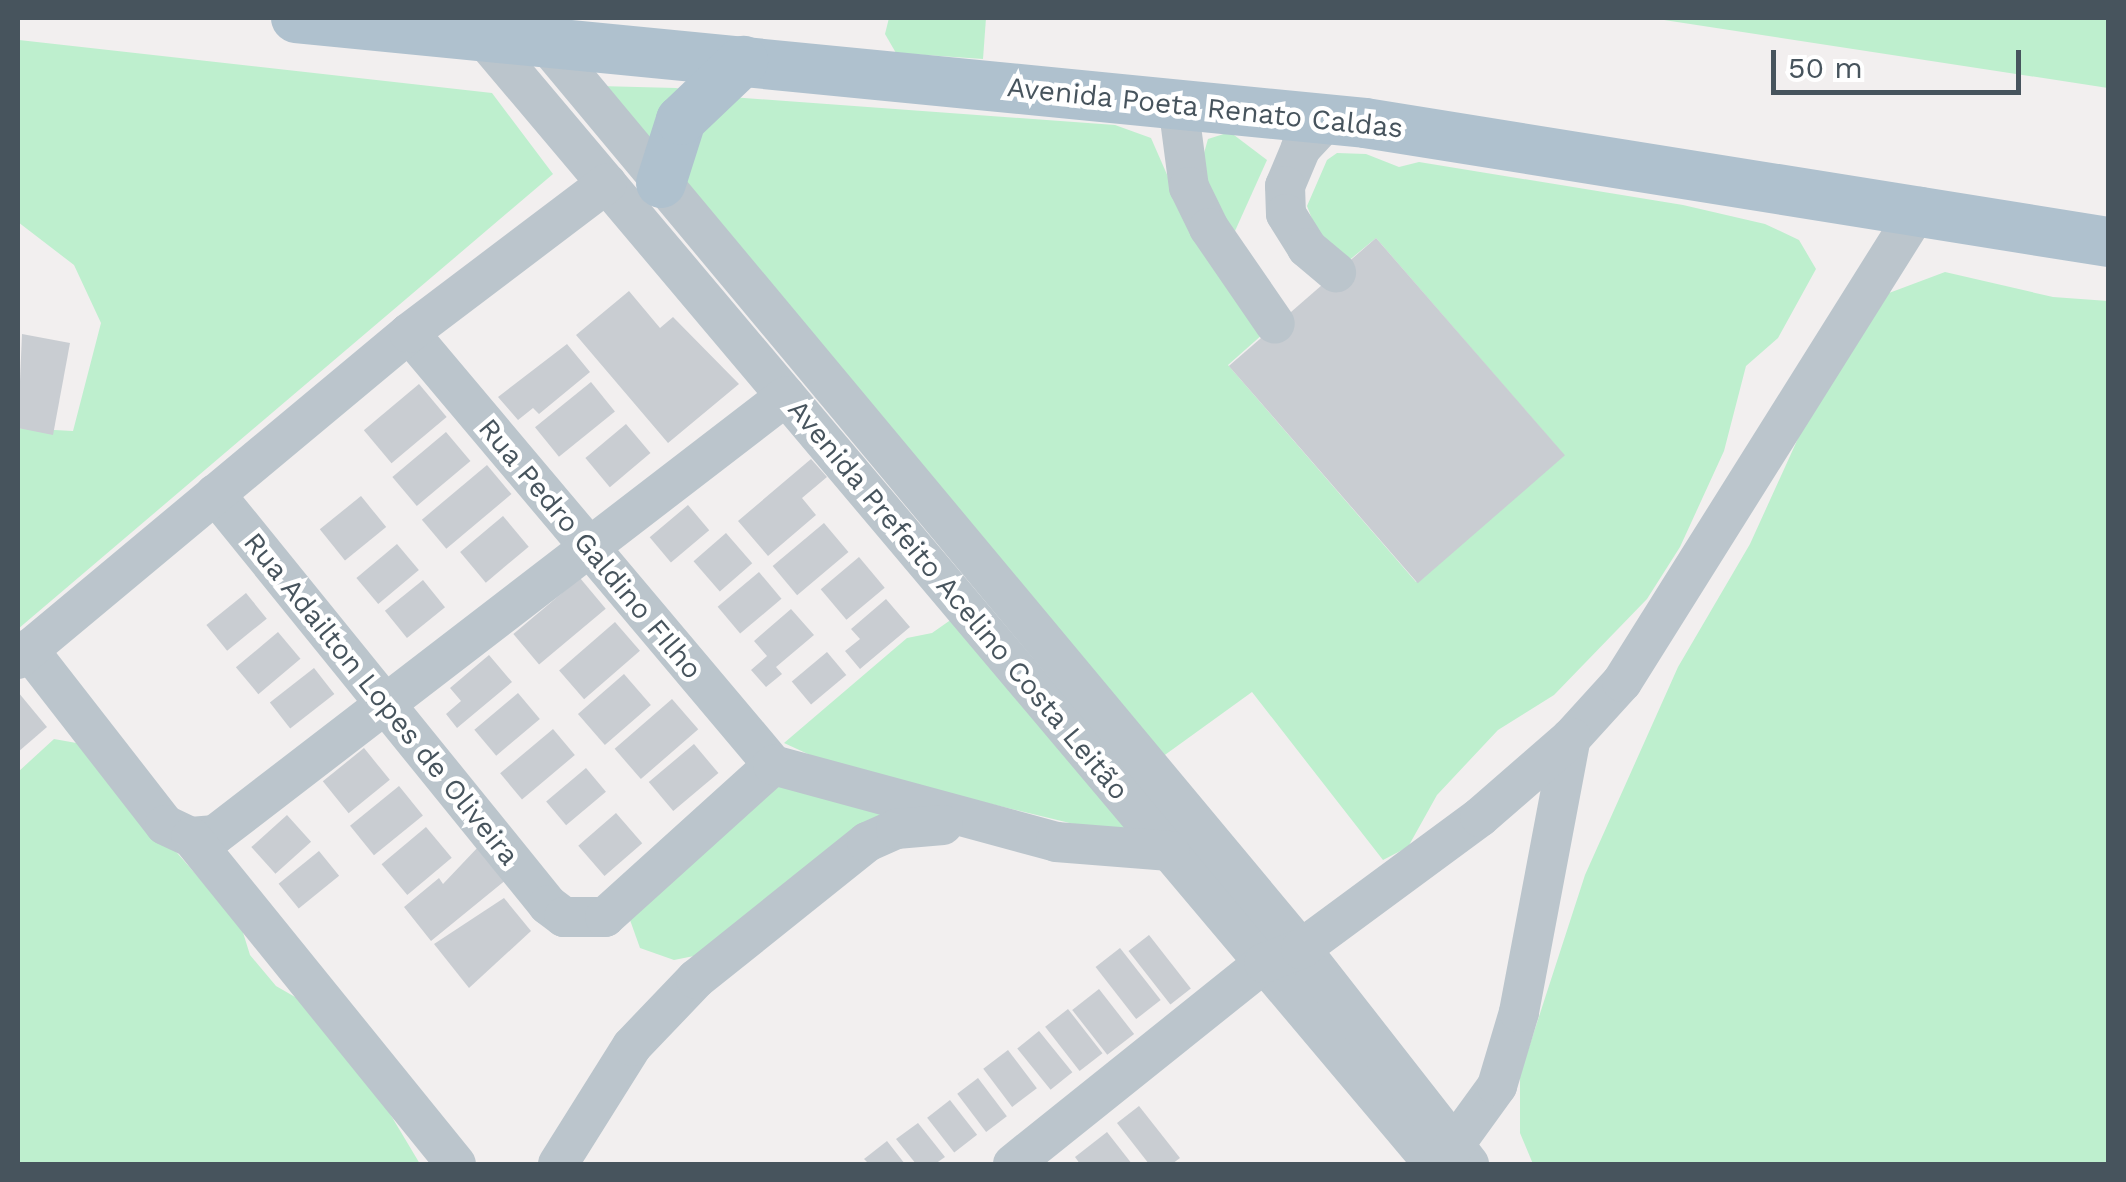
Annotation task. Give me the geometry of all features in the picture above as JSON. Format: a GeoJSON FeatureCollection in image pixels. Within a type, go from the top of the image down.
{"type":"FeatureCollection","features":[{"type":"Feature","properties":{"kind":"main road","name":"Avenida Poeta Renato Caldas"},"geometry":{"type":"LineString","coordinates":[[296,18],[1328,119],[1920,207],[2108,242]]}},
{"type":"Feature","properties":{"kind":"main road"},"geometry":{"type":"LineString","coordinates":[[661,183],[681,120],[743,61]]}},
{"type":"Feature","properties":{"kind":"street","name":"Avenida Prefeito Acelino Costa Leitão"},"geometry":{"type":"LineString","coordinates":[[482,36],[1170,851],[1283,956]]}},
{"type":"Feature","properties":{"kind":"street","name":"Avenida Prefeito Acelino Costa Leitão"},"geometry":{"type":"LineString","coordinates":[[545,42],[873,437],[1283,956],[1450,1159]]}},
{"type":"Feature","properties":{"kind":"street"},"geometry":{"type":"LineString","coordinates":[[1178,104],[1190,186],[1209,228],[1275,324]]}},
{"type":"Feature","properties":{"kind":"street"},"geometry":{"type":"LineString","coordinates":[[1328,119],[1301,148],[1284,186],[1286,214],[1307,248],[1336,272]]}},
{"type":"Feature","properties":{"kind":"street"},"geometry":{"type":"LineString","coordinates":[[456,1164],[192,837],[165,824],[23,654],[409,333],[608,183]]}},
{"type":"Feature","properties":{"kind":"street"},"geometry":{"type":"LineString","coordinates":[[1013,1164],[1283,956],[1480,817],[1571,738],[1622,682],[1920,207]]}},
{"type":"Feature","properties":{"kind":"street","name":"Rua Pedro Galdino FIlho"},"geometry":{"type":"LineString","coordinates":[[409,333],[773,765]]}},
{"type":"Feature","properties":{"kind":"street"},"geometry":{"type":"LineString","coordinates":[[192,837],[235,825],[586,546],[786,396]]}},
{"type":"Feature","properties":{"kind":"street"},"geometry":{"type":"LineString","coordinates":[[839,458],[873,437]]}},
{"type":"Feature","properties":{"kind":"street","name":"Rua Adailton Lopes de Oliveira"},"geometry":{"type":"LineString","coordinates":[[215,494],[548,905],[582,922],[605,918],[773,765]]}},
{"type":"Feature","properties":{"kind":"street"},"geometry":{"type":"LineString","coordinates":[[1450,1159],[1497,1086],[1519,1012],[1571,738]]}},
{"type":"Feature","properties":{"kind":"street"},"geometry":{"type":"LineString","coordinates":[[773,765],[971,823],[1056,842],[1170,851]]}},
{"type":"Feature","properties":{"kind":"street"},"geometry":{"type":"LineString","coordinates":[[558,1164],[632,1046],[720,959],[867,842],[896,828],[971,823]]}},
{"type":"Feature","properties":{"kind":"green space"},"geometry":{"type":"Polygon","coordinates":[[[889,18],[986,18],[983,59],[896,53],[885,34],[889,18]]]}},
{"type":"Feature","properties":{"kind":"green space"},"geometry":{"type":"Polygon","coordinates":[[[1651,18],[2108,18],[2108,88],[1651,18]]]}},
{"type":"Feature","properties":{"kind":"green space"},"geometry":{"type":"Polygon","coordinates":[[[19,40],[492,93],[553,174],[18,629],[18,428],[73,431],[101,323],[74,265],[18,222],[19,40]]]}},
{"type":"Feature","properties":{"kind":"green space"},"geometry":{"type":"Polygon","coordinates":[[[599,86],[676,88],[688,91],[651,153],[599,86]]]}},
{"type":"Feature","properties":{"kind":"green space"},"geometry":{"type":"Polygon","coordinates":[[[731,97],[1115,125],[1151,138],[1179,202],[1263,334],[1228,365],[1416,582],[1564,455],[1376,238],[1341,267],[1319,237],[1307,206],[1327,160],[1337,153],[1366,154],[1399,167],[1419,162],[1683,205],[1765,224],[1799,240],[1816,269],[1778,338],[1746,366],[1724,451],[1680,547],[1647,599],[1554,695],[1498,730],[1437,795],[1408,847],[1383,860],[1252,692],[1162,757],[681,182],[683,145],[731,97]]]}},
{"type":"Feature","properties":{"kind":"green space"},"geometry":{"type":"Polygon","coordinates":[[[1230,132],[1267,160],[1235,231],[1220,218],[1197,178],[1208,139],[1230,132]]]}},
{"type":"Feature","properties":{"kind":"green space"},"geometry":{"type":"Polygon","coordinates":[[[1945,272],[2053,297],[2108,301],[2108,1164],[1533,1164],[1520,1133],[1520,1075],[1585,875],[1678,667],[1750,544],[1815,401],[1881,296],[1945,272]]]}},
{"type":"Feature","properties":{"kind":"green space"},"geometry":{"type":"Polygon","coordinates":[[[952,619],[1140,840],[834,766],[784,743],[907,638],[932,633],[952,619]]]}},
{"type":"Feature","properties":{"kind":"green space"},"geometry":{"type":"Polygon","coordinates":[[[54,739],[82,744],[241,926],[250,955],[276,986],[302,1001],[371,1082],[420,1164],[18,1164],[18,772],[54,739]]]}},
{"type":"Feature","properties":{"kind":"green space"},"geometry":{"type":"Polygon","coordinates":[[[776,786],[913,813],[714,952],[674,960],[640,948],[630,920],[776,786]]]}},
{"type":"Feature","properties":{"kind":"building"},"geometry":{"type":"Polygon","coordinates":[[[1376,238],[1565,455],[1418,583],[1229,366],[1376,238]]]}},
{"type":"Feature","properties":{"kind":"building"},"geometry":{"type":"Polygon","coordinates":[[[629,291],[660,328],[673,317],[739,384],[668,443],[576,335],[629,291]]]}},
{"type":"Feature","properties":{"kind":"building"},"geometry":{"type":"Polygon","coordinates":[[[22,334],[70,343],[53,435],[18,428],[22,334]]]}},
{"type":"Feature","properties":{"kind":"building"},"geometry":{"type":"Polygon","coordinates":[[[567,344],[590,372],[539,414],[533,408],[518,420],[498,397],[567,344]]]}},
{"type":"Feature","properties":{"kind":"building"},"geometry":{"type":"Polygon","coordinates":[[[591,382],[615,412],[559,457],[535,427],[591,382]]]}},
{"type":"Feature","properties":{"kind":"building"},"geometry":{"type":"Polygon","coordinates":[[[419,384],[447,417],[391,463],[364,430],[419,384]]]}},
{"type":"Feature","properties":{"kind":"building"},"geometry":{"type":"Polygon","coordinates":[[[626,424],[650,453],[610,487],[585,458],[626,424]]]}},
{"type":"Feature","properties":{"kind":"building"},"geometry":{"type":"Polygon","coordinates":[[[446,432],[470,461],[417,506],[392,477],[446,432]]]}},
{"type":"Feature","properties":{"kind":"building"},"geometry":{"type":"Polygon","coordinates":[[[811,459],[827,477],[802,498],[816,515],[768,556],[738,521],[811,459]]]}},
{"type":"Feature","properties":{"kind":"building"},"geometry":{"type":"Polygon","coordinates":[[[487,465],[511,494],[446,549],[422,520],[487,465]]]}},
{"type":"Feature","properties":{"kind":"building"},"geometry":{"type":"Polygon","coordinates":[[[361,496],[386,527],[345,560],[320,529],[361,496]]]}},
{"type":"Feature","properties":{"kind":"building"},"geometry":{"type":"Polygon","coordinates":[[[688,505],[709,530],[671,562],[650,537],[688,505]]]}},
{"type":"Feature","properties":{"kind":"building"},"geometry":{"type":"Polygon","coordinates":[[[503,516],[529,547],[486,583],[460,552],[503,516]]]}},
{"type":"Feature","properties":{"kind":"building"},"geometry":{"type":"Polygon","coordinates":[[[824,523],[848,552],[797,595],[773,566],[824,523]]]}},
{"type":"Feature","properties":{"kind":"building"},"geometry":{"type":"Polygon","coordinates":[[[726,533],[752,563],[720,591],[694,561],[726,533]]]}},
{"type":"Feature","properties":{"kind":"building"},"geometry":{"type":"Polygon","coordinates":[[[397,544],[419,570],[378,604],[356,578],[397,544]]]}},
{"type":"Feature","properties":{"kind":"building"},"geometry":{"type":"Polygon","coordinates":[[[859,557],[885,588],[846,620],[821,589],[859,557]]]}},
{"type":"Feature","properties":{"kind":"building"},"geometry":{"type":"Polygon","coordinates":[[[759,572],[781,599],[740,634],[718,607],[759,572]]]}},
{"type":"Feature","properties":{"kind":"building"},"geometry":{"type":"Polygon","coordinates":[[[580,578],[606,609],[539,665],[513,634],[580,578]]]}},
{"type":"Feature","properties":{"kind":"building"},"geometry":{"type":"Polygon","coordinates":[[[423,580],[445,607],[407,638],[385,611],[423,580]]]}},
{"type":"Feature","properties":{"kind":"building"},"geometry":{"type":"Polygon","coordinates":[[[246,593],[267,619],[227,651],[206,625],[246,593]]]}},
{"type":"Feature","properties":{"kind":"building"},"geometry":{"type":"Polygon","coordinates":[[[886,599],[910,627],[860,669],[845,651],[860,639],[851,629],[886,599]]]}},
{"type":"Feature","properties":{"kind":"building"},"geometry":{"type":"Polygon","coordinates":[[[791,609],[814,635],[776,667],[782,674],[766,687],[751,670],[767,656],[754,641],[791,609]]]}},
{"type":"Feature","properties":{"kind":"building"},"geometry":{"type":"Polygon","coordinates":[[[615,622],[640,651],[584,699],[559,671],[615,622]]]}},
{"type":"Feature","properties":{"kind":"building"},"geometry":{"type":"Polygon","coordinates":[[[278,632],[300,659],[258,694],[236,667],[278,632]]]}},
{"type":"Feature","properties":{"kind":"building"},"geometry":{"type":"Polygon","coordinates":[[[827,652],[846,675],[811,705],[792,682],[827,652]]]}},
{"type":"Feature","properties":{"kind":"building"},"geometry":{"type":"Polygon","coordinates":[[[489,655],[512,682],[457,728],[446,714],[461,701],[450,688],[489,655]]]}},
{"type":"Feature","properties":{"kind":"building"},"geometry":{"type":"Polygon","coordinates":[[[314,668],[334,694],[290,728],[270,702],[314,668]]]}},
{"type":"Feature","properties":{"kind":"building"},"geometry":{"type":"Polygon","coordinates":[[[624,674],[651,705],[605,745],[578,714],[624,674]]]}},
{"type":"Feature","properties":{"kind":"building"},"geometry":{"type":"Polygon","coordinates":[[[18,692],[47,727],[18,752],[18,692]]]}},
{"type":"Feature","properties":{"kind":"building"},"geometry":{"type":"Polygon","coordinates":[[[518,693],[540,719],[496,756],[474,730],[518,693]]]}},
{"type":"Feature","properties":{"kind":"building"},"geometry":{"type":"Polygon","coordinates":[[[672,699],[698,729],[641,779],[615,749],[672,699]]]}},
{"type":"Feature","properties":{"kind":"building"},"geometry":{"type":"Polygon","coordinates":[[[553,729],[575,755],[522,799],[500,773],[553,729]]]}},
{"type":"Feature","properties":{"kind":"building"},"geometry":{"type":"Polygon","coordinates":[[[694,744],[718,773],[673,811],[649,782],[694,744]]]}},
{"type":"Feature","properties":{"kind":"building"},"geometry":{"type":"Polygon","coordinates":[[[364,748],[390,780],[349,813],[323,781],[364,748]]]}},
{"type":"Feature","properties":{"kind":"building"},"geometry":{"type":"Polygon","coordinates":[[[586,768],[606,792],[566,825],[546,801],[586,768]]]}},
{"type":"Feature","properties":{"kind":"building"},"geometry":{"type":"Polygon","coordinates":[[[399,786],[423,816],[374,855],[350,826],[399,786]]]}},
{"type":"Feature","properties":{"kind":"building"},"geometry":{"type":"Polygon","coordinates":[[[616,813],[642,843],[605,876],[578,846],[616,813]]]}},
{"type":"Feature","properties":{"kind":"building"},"geometry":{"type":"Polygon","coordinates":[[[287,815],[311,842],[275,874],[251,847],[287,815]]]}},
{"type":"Feature","properties":{"kind":"building"},"geometry":{"type":"Polygon","coordinates":[[[426,827],[452,858],[407,895],[382,864],[426,827]]]}},
{"type":"Feature","properties":{"kind":"building"},"geometry":{"type":"Polygon","coordinates":[[[480,845],[507,879],[431,941],[404,907],[439,878],[443,884],[480,845]]]}},
{"type":"Feature","properties":{"kind":"building"},"geometry":{"type":"Polygon","coordinates":[[[319,851],[339,876],[299,909],[279,884],[319,851]]]}},
{"type":"Feature","properties":{"kind":"building"},"geometry":{"type":"Polygon","coordinates":[[[504,898],[531,931],[469,988],[434,944],[504,898]]]}},
{"type":"Feature","properties":{"kind":"building"},"geometry":{"type":"Polygon","coordinates":[[[1149,935],[1191,989],[1170,1005],[1129,951],[1149,935]]]}},
{"type":"Feature","properties":{"kind":"building"},"geometry":{"type":"Polygon","coordinates":[[[1120,948],[1161,1000],[1136,1019],[1096,967],[1120,948]]]}},
{"type":"Feature","properties":{"kind":"building"},"geometry":{"type":"Polygon","coordinates":[[[1099,989],[1134,1034],[1107,1055],[1072,1010],[1099,989]]]}},
{"type":"Feature","properties":{"kind":"building"},"geometry":{"type":"Polygon","coordinates":[[[1068,1009],[1102,1053],[1080,1071],[1045,1027],[1068,1009]]]}},
{"type":"Feature","properties":{"kind":"building"},"geometry":{"type":"Polygon","coordinates":[[[1039,1031],[1072,1072],[1051,1090],[1017,1049],[1039,1031]]]}},
{"type":"Feature","properties":{"kind":"building"},"geometry":{"type":"Polygon","coordinates":[[[1008,1050],[1037,1088],[1012,1107],[983,1069],[1008,1050]]]}},
{"type":"Feature","properties":{"kind":"building"},"geometry":{"type":"Polygon","coordinates":[[[978,1078],[1007,1116],[986,1132],[957,1094],[978,1078]]]}},
{"type":"Feature","properties":{"kind":"building"},"geometry":{"type":"Polygon","coordinates":[[[950,1100],[977,1135],[954,1153],[927,1118],[950,1100]]]}},
{"type":"Feature","properties":{"kind":"building"},"geometry":{"type":"Polygon","coordinates":[[[1139,1106],[1180,1158],[1172,1164],[1149,1164],[1117,1123],[1139,1106]]]}},
{"type":"Feature","properties":{"kind":"building"},"geometry":{"type":"Polygon","coordinates":[[[918,1123],[945,1157],[935,1164],[916,1164],[896,1139],[918,1123]]]}},
{"type":"Feature","properties":{"kind":"building"},"geometry":{"type":"Polygon","coordinates":[[[1107,1132],[1132,1164],[1080,1164],[1075,1157],[1107,1132]]]}},
{"type":"Feature","properties":{"kind":"building"},"geometry":{"type":"Polygon","coordinates":[[[887,1141],[905,1164],[869,1164],[864,1159],[887,1141]]]}}]}
